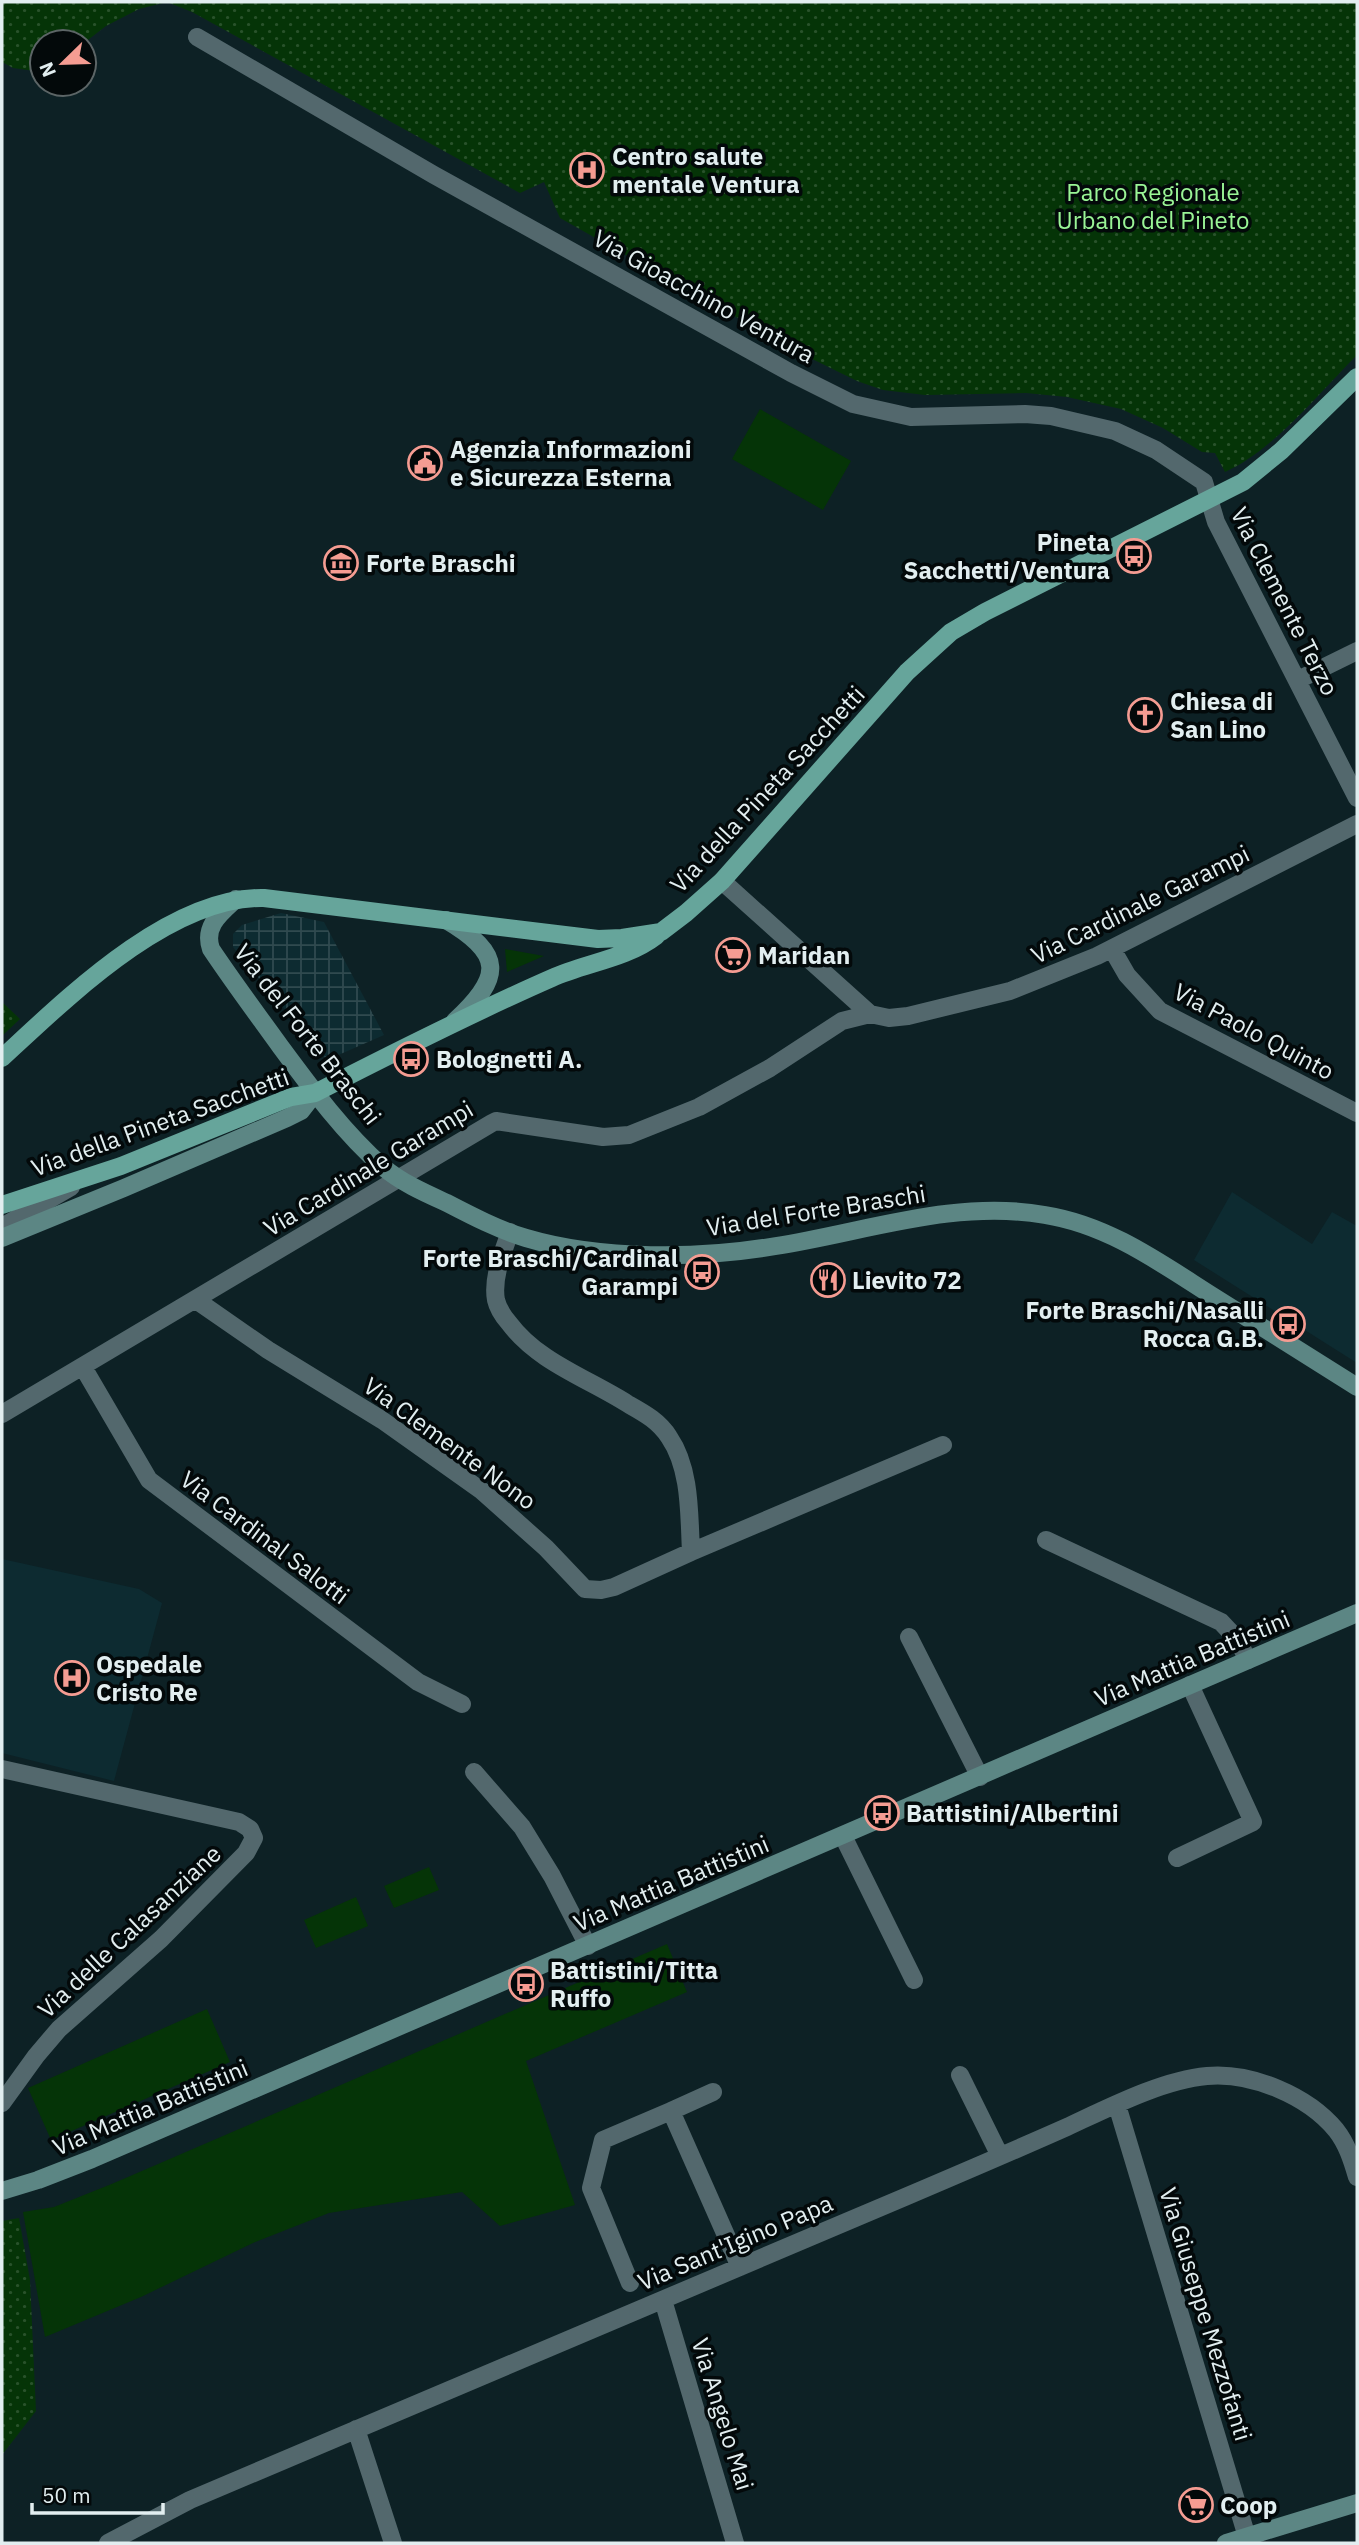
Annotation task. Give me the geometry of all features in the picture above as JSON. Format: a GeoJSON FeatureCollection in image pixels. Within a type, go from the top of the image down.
{"type":"FeatureCollection","features":[{"type":"Feature","properties":{"kind":"main road","name":"Via della Pineta Sacchetti"},"geometry":{"type":"LineString","coordinates":[[5,1203],[85,1179],[291,1097],[315,1093],[565,972],[647,943],[722,881],[893,687],[951,632],[985,612],[1243,482],[1269,462],[1357,377]]}},
{"type":"Feature","properties":{"kind":"main road"},"geometry":{"type":"LineString","coordinates":[[2,1058],[87,981],[116,961],[181,920],[236,899],[264,898],[598,939],[661,932]]}},
{"type":"Feature","properties":{"kind":"street","name":"Via Gioacchino Ventura"},"geometry":{"type":"LineString","coordinates":[[197,37],[434,175],[791,373],[853,404],[911,417],[1025,414],[1101,426],[1143,443],[1191,472],[1204,482],[1209,500]]}},
{"type":"Feature","properties":{"kind":"street","name":"Via Clemente Terzo"},"geometry":{"type":"LineString","coordinates":[[1209,500],[1216,522],[1357,798]]}},
{"type":"Feature","properties":{"kind":"street"},"geometry":{"type":"LineString","coordinates":[[1297,680],[1357,651]]}},
{"type":"Feature","properties":{"kind":"street","name":"Via Cardinale Garampi"},"geometry":{"type":"LineString","coordinates":[[2,1414],[496,1121],[603,1137],[629,1135],[699,1107],[770,1068],[842,1021],[870,1013],[889,1018],[908,1016],[1027,985],[1112,949],[1357,824]]}},
{"type":"Feature","properties":{"kind":"street"},"geometry":{"type":"LineString","coordinates":[[722,881],[870,1013]]}},
{"type":"Feature","properties":{"kind":"street","name":"Via del Forte Braschi"},"geometry":{"type":"LineString","coordinates":[[236,899],[210,928],[211,949],[315,1093],[377,1161],[398,1178],[510,1232],[556,1245],[678,1255],[776,1247],[912,1219],[971,1211],[1018,1211],[1063,1218],[1105,1232],[1146,1254],[1357,1387]]}},
{"type":"Feature","properties":{"kind":"street"},"geometry":{"type":"LineString","coordinates":[[446,920],[478,942],[486,952],[490,972],[489,982],[481,995],[447,1028]]}},
{"type":"Feature","properties":{"kind":"street","name":"Via Paolo Quinto"},"geometry":{"type":"LineString","coordinates":[[1112,949],[1127,975],[1160,1011],[1357,1113]]}},
{"type":"Feature","properties":{"kind":"street","name":"Via della Pineta Sacchetti"},"geometry":{"type":"LineString","coordinates":[[2,1238],[286,1118],[301,1111],[315,1093]]}},
{"type":"Feature","properties":{"kind":"street"},"geometry":{"type":"LineString","coordinates":[[2,1227],[85,1179]]}},
{"type":"Feature","properties":{"kind":"street"},"geometry":{"type":"LineString","coordinates":[[510,1232],[496,1282],[499,1311],[519,1336],[546,1358],[603,1388],[659,1423],[671,1439],[681,1461],[687,1488],[691,1552]]}},
{"type":"Feature","properties":{"kind":"street","name":"Via Clemente Nono"},"geometry":{"type":"LineString","coordinates":[[196,1300],[268,1350],[382,1420],[482,1490],[546,1548],[585,1589],[614,1587],[943,1446]]}},
{"type":"Feature","properties":{"kind":"street","name":"Via Cardinal Salotti"},"geometry":{"type":"LineString","coordinates":[[83,1367],[149,1480],[418,1682],[462,1704]]}},
{"type":"Feature","properties":{"kind":"street"},"geometry":{"type":"LineString","coordinates":[[1046,1540],[1221,1622],[1234,1634],[1248,1660]]}},
{"type":"Feature","properties":{"kind":"street","name":"Via Mattia Battistini"},"geometry":{"type":"LineString","coordinates":[[2,2191],[92,2159],[1357,1613]]}},
{"type":"Feature","properties":{"kind":"street"},"geometry":{"type":"LineString","coordinates":[[909,1636],[980,1777]]}},
{"type":"Feature","properties":{"kind":"street"},"geometry":{"type":"LineString","coordinates":[[1177,1858],[1253,1822],[1190,1685]]}},
{"type":"Feature","properties":{"kind":"street","name":"Via delle Calasanziane"},"geometry":{"type":"LineString","coordinates":[[2,1769],[239,1822],[248,1827],[254,1838],[246,1853],[161,1939],[59,2029],[2,2103]]}},
{"type":"Feature","properties":{"kind":"street"},"geometry":{"type":"LineString","coordinates":[[474,1772],[522,1827],[552,1876],[588,1946]]}},
{"type":"Feature","properties":{"kind":"street"},"geometry":{"type":"LineString","coordinates":[[843,1836],[914,1980]]}},
{"type":"Feature","properties":{"kind":"street"},"geometry":{"type":"LineString","coordinates":[[960,2075],[1000,2156]]}},
{"type":"Feature","properties":{"kind":"street","name":"Via Sant'Igino Papa"},"geometry":{"type":"LineString","coordinates":[[108,2543],[190,2500],[1117,2105],[1176,2083],[1199,2077],[1233,2077],[1265,2085],[1304,2103],[1328,2121],[1343,2139],[1357,2177]]}},
{"type":"Feature","properties":{"kind":"street"},"geometry":{"type":"LineString","coordinates":[[630,2283],[591,2188],[603,2140],[713,2092]]}},
{"type":"Feature","properties":{"kind":"street","name":"Via Giuseppe Mezzofanti"},"geometry":{"type":"LineString","coordinates":[[1117,2105],[1247,2537]]}},
{"type":"Feature","properties":{"kind":"street"},"geometry":{"type":"LineString","coordinates":[[671,2111],[740,2267]]}},
{"type":"Feature","properties":{"kind":"street","name":"Via Angelo Mai"},"geometry":{"type":"LineString","coordinates":[[663,2300],[736,2543]]}},
{"type":"Feature","properties":{"kind":"street"},"geometry":{"type":"LineString","coordinates":[[356,2429],[393,2543]]}},
{"type":"Feature","properties":{"kind":"street"},"geometry":{"type":"LineString","coordinates":[[1226,2543],[1357,2503]]}},
{"type":"Feature","properties":{"kind":"shaded area"},"geometry":{"type":"Polygon","coordinates":[[[281,913],[324,922],[384,1035],[327,1060],[233,947],[233,934],[242,925],[281,913]]]}},
{"type":"Feature","properties":{"kind":"shaded area"},"geometry":{"type":"Polygon","coordinates":[[[1232,1192],[1312,1244],[1332,1212],[1357,1226],[1357,1363],[1194,1260],[1232,1192]]]}},
{"type":"Feature","properties":{"kind":"shaded area","name":"Ospedale Cristo Re"},"geometry":{"type":"Polygon","coordinates":[[[2,1559],[139,1589],[162,1603],[114,1781],[2,1753],[2,1559]]]}},
{"type":"Feature","properties":{"kind":"green space"},"geometry":{"type":"Polygon","coordinates":[[[2,2],[167,2],[139,9],[98,32],[98,28],[28,28],[28,70],[13,68],[2,62],[2,2]]]}},
{"type":"Feature","properties":{"kind":"green space","name":"Parco Regionale Urbano del Pineto"},"geometry":{"type":"Polygon","coordinates":[[[167,2],[1357,2],[1357,355],[1278,436],[1243,463],[1225,472],[1215,453],[1202,452],[1163,428],[1121,409],[1067,397],[1026,393],[925,395],[883,390],[857,381],[800,353],[560,218],[544,182],[520,193],[192,12],[167,2]]]}},
{"type":"Feature","properties":{"kind":"green space"},"geometry":{"type":"Polygon","coordinates":[[[760,409],[851,461],[823,510],[732,459],[760,409]]]}},
{"type":"Feature","properties":{"kind":"green space"},"geometry":{"type":"Polygon","coordinates":[[[505,949],[544,956],[507,972],[505,949]]]}},
{"type":"Feature","properties":{"kind":"green space"},"geometry":{"type":"Polygon","coordinates":[[[2,1002],[20,1019],[2,1036],[2,1002]]]}},
{"type":"Feature","properties":{"kind":"green space"},"geometry":{"type":"Polygon","coordinates":[[[429,1867],[439,1890],[394,1908],[384,1886],[429,1867]]]}},
{"type":"Feature","properties":{"kind":"green space"},"geometry":{"type":"Polygon","coordinates":[[[356,1897],[368,1926],[316,1948],[304,1920],[356,1897]]]}},
{"type":"Feature","properties":{"kind":"green space"},"geometry":{"type":"Polygon","coordinates":[[[667,1944],[687,1992],[526,2061],[575,2205],[500,2226],[462,2192],[329,2213],[253,2243],[141,2297],[45,2337],[23,2212],[54,2207],[114,2183],[667,1944]]]}},
{"type":"Feature","properties":{"kind":"green space"},"geometry":{"type":"Polygon","coordinates":[[[207,2009],[230,2062],[51,2140],[28,2088],[207,2009]]]}},
{"type":"Feature","properties":{"kind":"green space"},"geometry":{"type":"Polygon","coordinates":[[[19,2218],[30,2280],[36,2411],[2,2455],[2,2221],[19,2218]]]}},
{"type":"Feature","properties":{"kind":"place","name":"Centro salute mentale Ventura"},"geometry":{"type":"Point","coordinates":[587,170]}},
{"type":"Feature","properties":{"kind":"place","name":"Agenzia Informazioni e Sicurezza Esterna"},"geometry":{"type":"Point","coordinates":[425,463]}},
{"type":"Feature","properties":{"kind":"place","name":"Pineta Sacchetti/Ventura"},"geometry":{"type":"Point","coordinates":[1134,556]}},
{"type":"Feature","properties":{"kind":"place","name":"Forte Braschi"},"geometry":{"type":"Point","coordinates":[341,563]}},
{"type":"Feature","properties":{"kind":"place","name":"Chiesa di San Lino"},"geometry":{"type":"Point","coordinates":[1145,715]}},
{"type":"Feature","properties":{"kind":"place","name":"Maridan"},"geometry":{"type":"Point","coordinates":[733,955]}},
{"type":"Feature","properties":{"kind":"place","name":"Bolognetti A."},"geometry":{"type":"Point","coordinates":[411,1059]}},
{"type":"Feature","properties":{"kind":"place","name":"Forte Braschi/Cardinal Garampi"},"geometry":{"type":"Point","coordinates":[702,1272]}},
{"type":"Feature","properties":{"kind":"place","name":"Lievito 72"},"geometry":{"type":"Point","coordinates":[828,1280]}},
{"type":"Feature","properties":{"kind":"place","name":"Forte Braschi/Nasalli Rocca G.B."},"geometry":{"type":"Point","coordinates":[1288,1324]}},
{"type":"Feature","properties":{"kind":"place","name":"Ospedale Cristo Re"},"geometry":{"type":"Point","coordinates":[72,1678]}},
{"type":"Feature","properties":{"kind":"place","name":"Battistini/Albertini"},"geometry":{"type":"Point","coordinates":[882,1813]}},
{"type":"Feature","properties":{"kind":"place","name":"Battistini/Titta Ruffo"},"geometry":{"type":"Point","coordinates":[526,1984]}},
{"type":"Feature","properties":{"kind":"place","name":"Coop"},"geometry":{"type":"Point","coordinates":[1196,2505]}}]}
